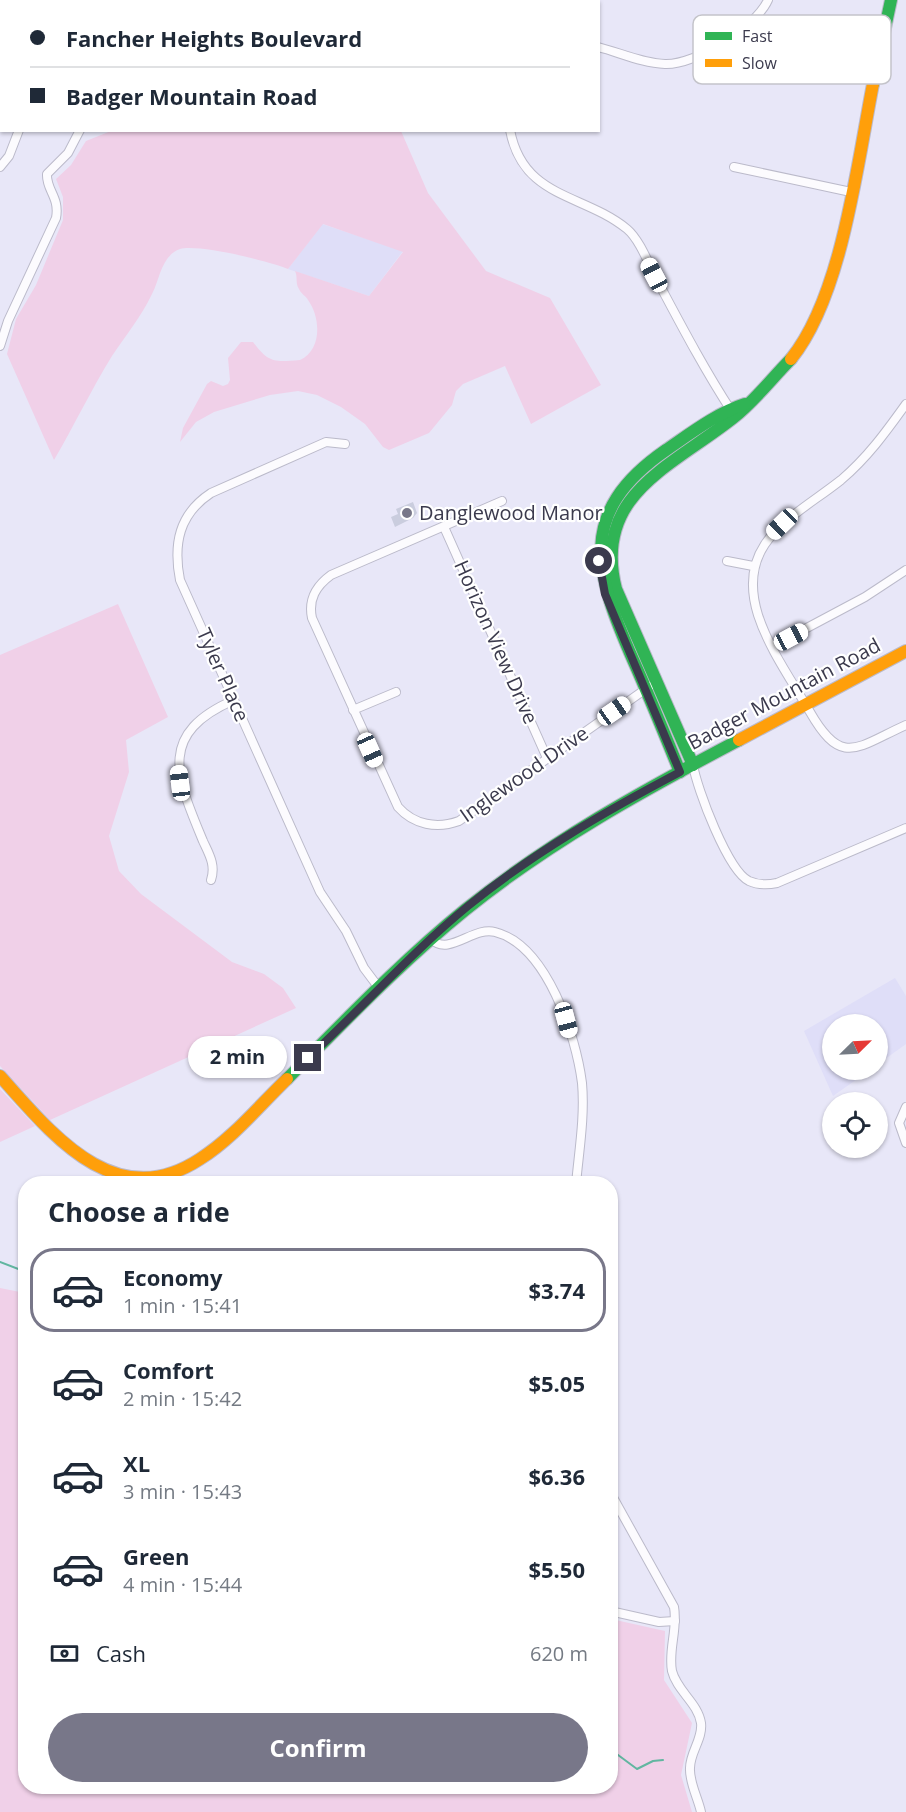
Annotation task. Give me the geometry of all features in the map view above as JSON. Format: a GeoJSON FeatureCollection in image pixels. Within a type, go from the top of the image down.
{"type":"FeatureCollection","features":[{"type":"Feature","properties":{"kind":"main road"},"geometry":{"type":"LineString","coordinates":[[888,15],[891,0]]}},
{"type":"Feature","properties":{"kind":"main road"},"geometry":{"type":"LineString","coordinates":[[680,772],[613,578],[610,550],[614,531],[628,500],[639,488],[745,404],[793,357],[819,314],[837,260],[874,84]]}},
{"type":"Feature","properties":{"kind":"main road","name":"Badger Mountain Road"},"geometry":{"type":"LineString","coordinates":[[164,1176],[182,1170],[212,1151],[379,988],[431,939],[492,887],[552,846],[680,772],[906,651]]}},
{"type":"Feature","properties":{"kind":"main road"},"geometry":{"type":"LineString","coordinates":[[651,685],[693,765]]}},
{"type":"Feature","properties":{"kind":"main road","name":"Badger Mountain Road"},"geometry":{"type":"LineString","coordinates":[[0,1076],[82,1160],[105,1172],[121,1176]]}},
{"type":"Feature","properties":{"kind":"street"},"geometry":{"type":"LineString","coordinates":[[758,15],[768,0]]}},
{"type":"Feature","properties":{"kind":"street"},"geometry":{"type":"LineString","coordinates":[[600,48],[647,62],[669,64],[693,57]]}},
{"type":"Feature","properties":{"kind":"street"},"geometry":{"type":"LineString","coordinates":[[0,167],[11,151],[18,132]]}},
{"type":"Feature","properties":{"kind":"street"},"geometry":{"type":"LineString","coordinates":[[0,346],[8,321],[56,218],[57,200],[47,182],[47,174],[68,153],[79,132]]}},
{"type":"Feature","properties":{"kind":"street"},"geometry":{"type":"LineString","coordinates":[[510,132],[513,143],[527,170],[543,186],[602,212],[629,231],[732,413]]}},
{"type":"Feature","properties":{"kind":"street"},"geometry":{"type":"LineString","coordinates":[[0,160],[11,151]]}},
{"type":"Feature","properties":{"kind":"street"},"geometry":{"type":"LineString","coordinates":[[734,167],[851,192]]}},
{"type":"Feature","properties":{"kind":"street"},"geometry":{"type":"LineString","coordinates":[[906,404],[867,455],[841,480],[794,512],[770,536],[753,566],[758,614],[773,646],[825,735],[841,748],[856,747],[906,725]]}},
{"type":"Feature","properties":{"kind":"street","name":"Tyler Place"},"geometry":{"type":"LineString","coordinates":[[345,444],[326,442],[211,493],[190,511],[180,530],[176,554],[180,580],[320,892],[346,932],[364,968],[379,988]]}},
{"type":"Feature","properties":{"kind":"street","name":"Inglewood Drive"},"geometry":{"type":"LineString","coordinates":[[502,501],[332,575],[314,591],[310,608],[312,618],[393,799],[403,813],[425,824],[443,825],[459,821],[651,685]]}},
{"type":"Feature","properties":{"kind":"street","name":"Horizon View Drive"},"geometry":{"type":"LineString","coordinates":[[444,527],[547,758]]}},
{"type":"Feature","properties":{"kind":"street"},"geometry":{"type":"LineString","coordinates":[[728,561],[753,566]]}},
{"type":"Feature","properties":{"kind":"street"},"geometry":{"type":"LineString","coordinates":[[773,646],[865,597],[906,570]]}},
{"type":"Feature","properties":{"kind":"street"},"geometry":{"type":"LineString","coordinates":[[353,710],[396,692]]}},
{"type":"Feature","properties":{"kind":"street"},"geometry":{"type":"LineString","coordinates":[[211,880],[213,865],[180,783],[180,758],[185,740],[198,721],[207,712],[234,700]]}},
{"type":"Feature","properties":{"kind":"street"},"geometry":{"type":"LineString","coordinates":[[693,765],[697,788],[731,862],[749,881],[763,884],[788,879],[906,828]]}},
{"type":"Feature","properties":{"kind":"street"},"geometry":{"type":"LineString","coordinates":[[680,772],[697,788]]}},
{"type":"Feature","properties":{"kind":"street"},"geometry":{"type":"LineString","coordinates":[[431,939],[437,944],[444,945],[478,932],[496,932],[520,945],[549,984],[566,1020],[582,1082],[576,1176]]}},
{"type":"Feature","properties":{"kind":"street"},"geometry":{"type":"LineString","coordinates":[[906,1107],[899,1123],[906,1143]]}},
{"type":"Feature","properties":{"kind":"street"},"geometry":{"type":"LineString","coordinates":[[618,1508],[671,1601],[675,1621],[672,1669],[678,1685],[694,1708],[700,1722],[700,1735],[690,1769],[701,1812]]}},
{"type":"Feature","properties":{"kind":"street"},"geometry":{"type":"LineString","coordinates":[[618,1613],[658,1622],[675,1621]]}},
{"type":"Feature","properties":{"kind":"shaded area"},"geometry":{"type":"Polygon","coordinates":[[[108,132],[401,132],[428,193],[486,271],[550,298],[601,385],[531,424],[505,366],[463,384],[456,391],[452,405],[429,433],[389,450],[383,447],[365,424],[341,407],[317,395],[298,391],[270,395],[214,412],[196,422],[180,442],[183,428],[207,384],[211,381],[223,386],[228,384],[230,380],[228,358],[241,342],[253,342],[263,354],[277,361],[300,360],[312,349],[316,341],[317,324],[312,307],[298,287],[295,271],[369,296],[403,252],[323,224],[288,269],[217,251],[189,248],[174,252],[165,262],[148,302],[104,369],[54,460],[7,354],[16,319],[36,285],[63,220],[63,197],[56,179],[71,165],[86,141],[108,132]]]}},
{"type":"Feature","properties":{"kind":"shaded area"},"geometry":{"type":"Polygon","coordinates":[[[322,224],[403,251],[369,296],[288,269],[322,224]]]}},
{"type":"Feature","properties":{"kind":"shaded area"},"geometry":{"type":"Polygon","coordinates":[[[118,604],[168,717],[126,740],[129,772],[109,836],[119,871],[141,894],[232,962],[264,974],[283,988],[296,1008],[50,1120],[0,1066],[0,655],[118,604]]]}},
{"type":"Feature","properties":{"kind":"shaded area"},"geometry":{"type":"Polygon","coordinates":[[[895,978],[906,996],[906,1044],[888,1057],[888,1014],[833,1014],[895,978]]]}},
{"type":"Feature","properties":{"kind":"shaded area"},"geometry":{"type":"Polygon","coordinates":[[[822,1021],[822,1071],[804,1031],[822,1021]]]}},
{"type":"Feature","properties":{"kind":"shaded area"},"geometry":{"type":"Polygon","coordinates":[[[826,1080],[856,1080],[839,1092],[831,1092],[826,1080]]]}},
{"type":"Feature","properties":{"kind":"shaded area"},"geometry":{"type":"Polygon","coordinates":[[[0,1089],[35,1126],[0,1142],[0,1089]]]}},
{"type":"Feature","properties":{"kind":"shaded area"},"geometry":{"type":"Polygon","coordinates":[[[0,1288],[18,1292],[18,1794],[618,1794],[618,1621],[665,1631],[664,1680],[692,1723],[681,1775],[692,1812],[0,1812],[0,1288]]]}},
{"type":"Feature","properties":{"kind":"building","name":"Danglewood Manor"},"geometry":{"type":"Polygon","coordinates":[[[413,502],[417,513],[413,518],[395,527],[391,517],[398,514],[396,509],[413,502]]]}},
{"type":"Feature","properties":{"kind":"waterway"},"geometry":{"type":"LineString","coordinates":[[0,1262],[18,1269]]}},
{"type":"Feature","properties":{"kind":"waterway"},"geometry":{"type":"LineString","coordinates":[[618,1755],[637,1769],[653,1761],[663,1760]]}},
{"type":"Feature","properties":{"kind":"traffic: fast"},"geometry":{"type":"LineString","coordinates":[[888,15],[891,0]]}},
{"type":"Feature","properties":{"kind":"traffic: fast"},"geometry":{"type":"LineString","coordinates":[[693,765],[616,589],[612,557],[615,530],[626,507],[642,487],[662,469],[741,412],[791,359]]}},
{"type":"Feature","properties":{"kind":"traffic: fast"},"geometry":{"type":"LineString","coordinates":[[680,772],[620,630],[603,572],[601,546],[606,521],[617,497],[637,474],[666,450],[704,424],[745,404]]}},
{"type":"Feature","properties":{"kind":"traffic: fast"},"geometry":{"type":"LineString","coordinates":[[287,1079],[419,950],[497,885],[598,818],[739,740]]}},
{"type":"Feature","properties":{"kind":"traffic: slow"},"geometry":{"type":"LineString","coordinates":[[791,359],[809,332],[835,266],[853,190],[873,84]]}},
{"type":"Feature","properties":{"kind":"traffic: slow"},"geometry":{"type":"LineString","coordinates":[[739,740],[906,651]]}},
{"type":"Feature","properties":{"kind":"traffic: slow"},"geometry":{"type":"LineString","coordinates":[[0,1076],[64,1143],[88,1160],[113,1173],[129,1176]]}},
{"type":"Feature","properties":{"kind":"traffic: slow"},"geometry":{"type":"LineString","coordinates":[[154,1176],[169,1174],[212,1151],[235,1132],[287,1079]]}},
{"type":"Feature","properties":{"kind":"place","name":"Danglewood Manor"},"geometry":{"type":"Point","coordinates":[407,513]}},
{"type":"Feature","properties":{"kind":"route"},"geometry":{"type":"LineString","coordinates":[[308,1058],[431,939],[501,880],[618,805],[680,772],[605,594],[599,561]]}}]}
